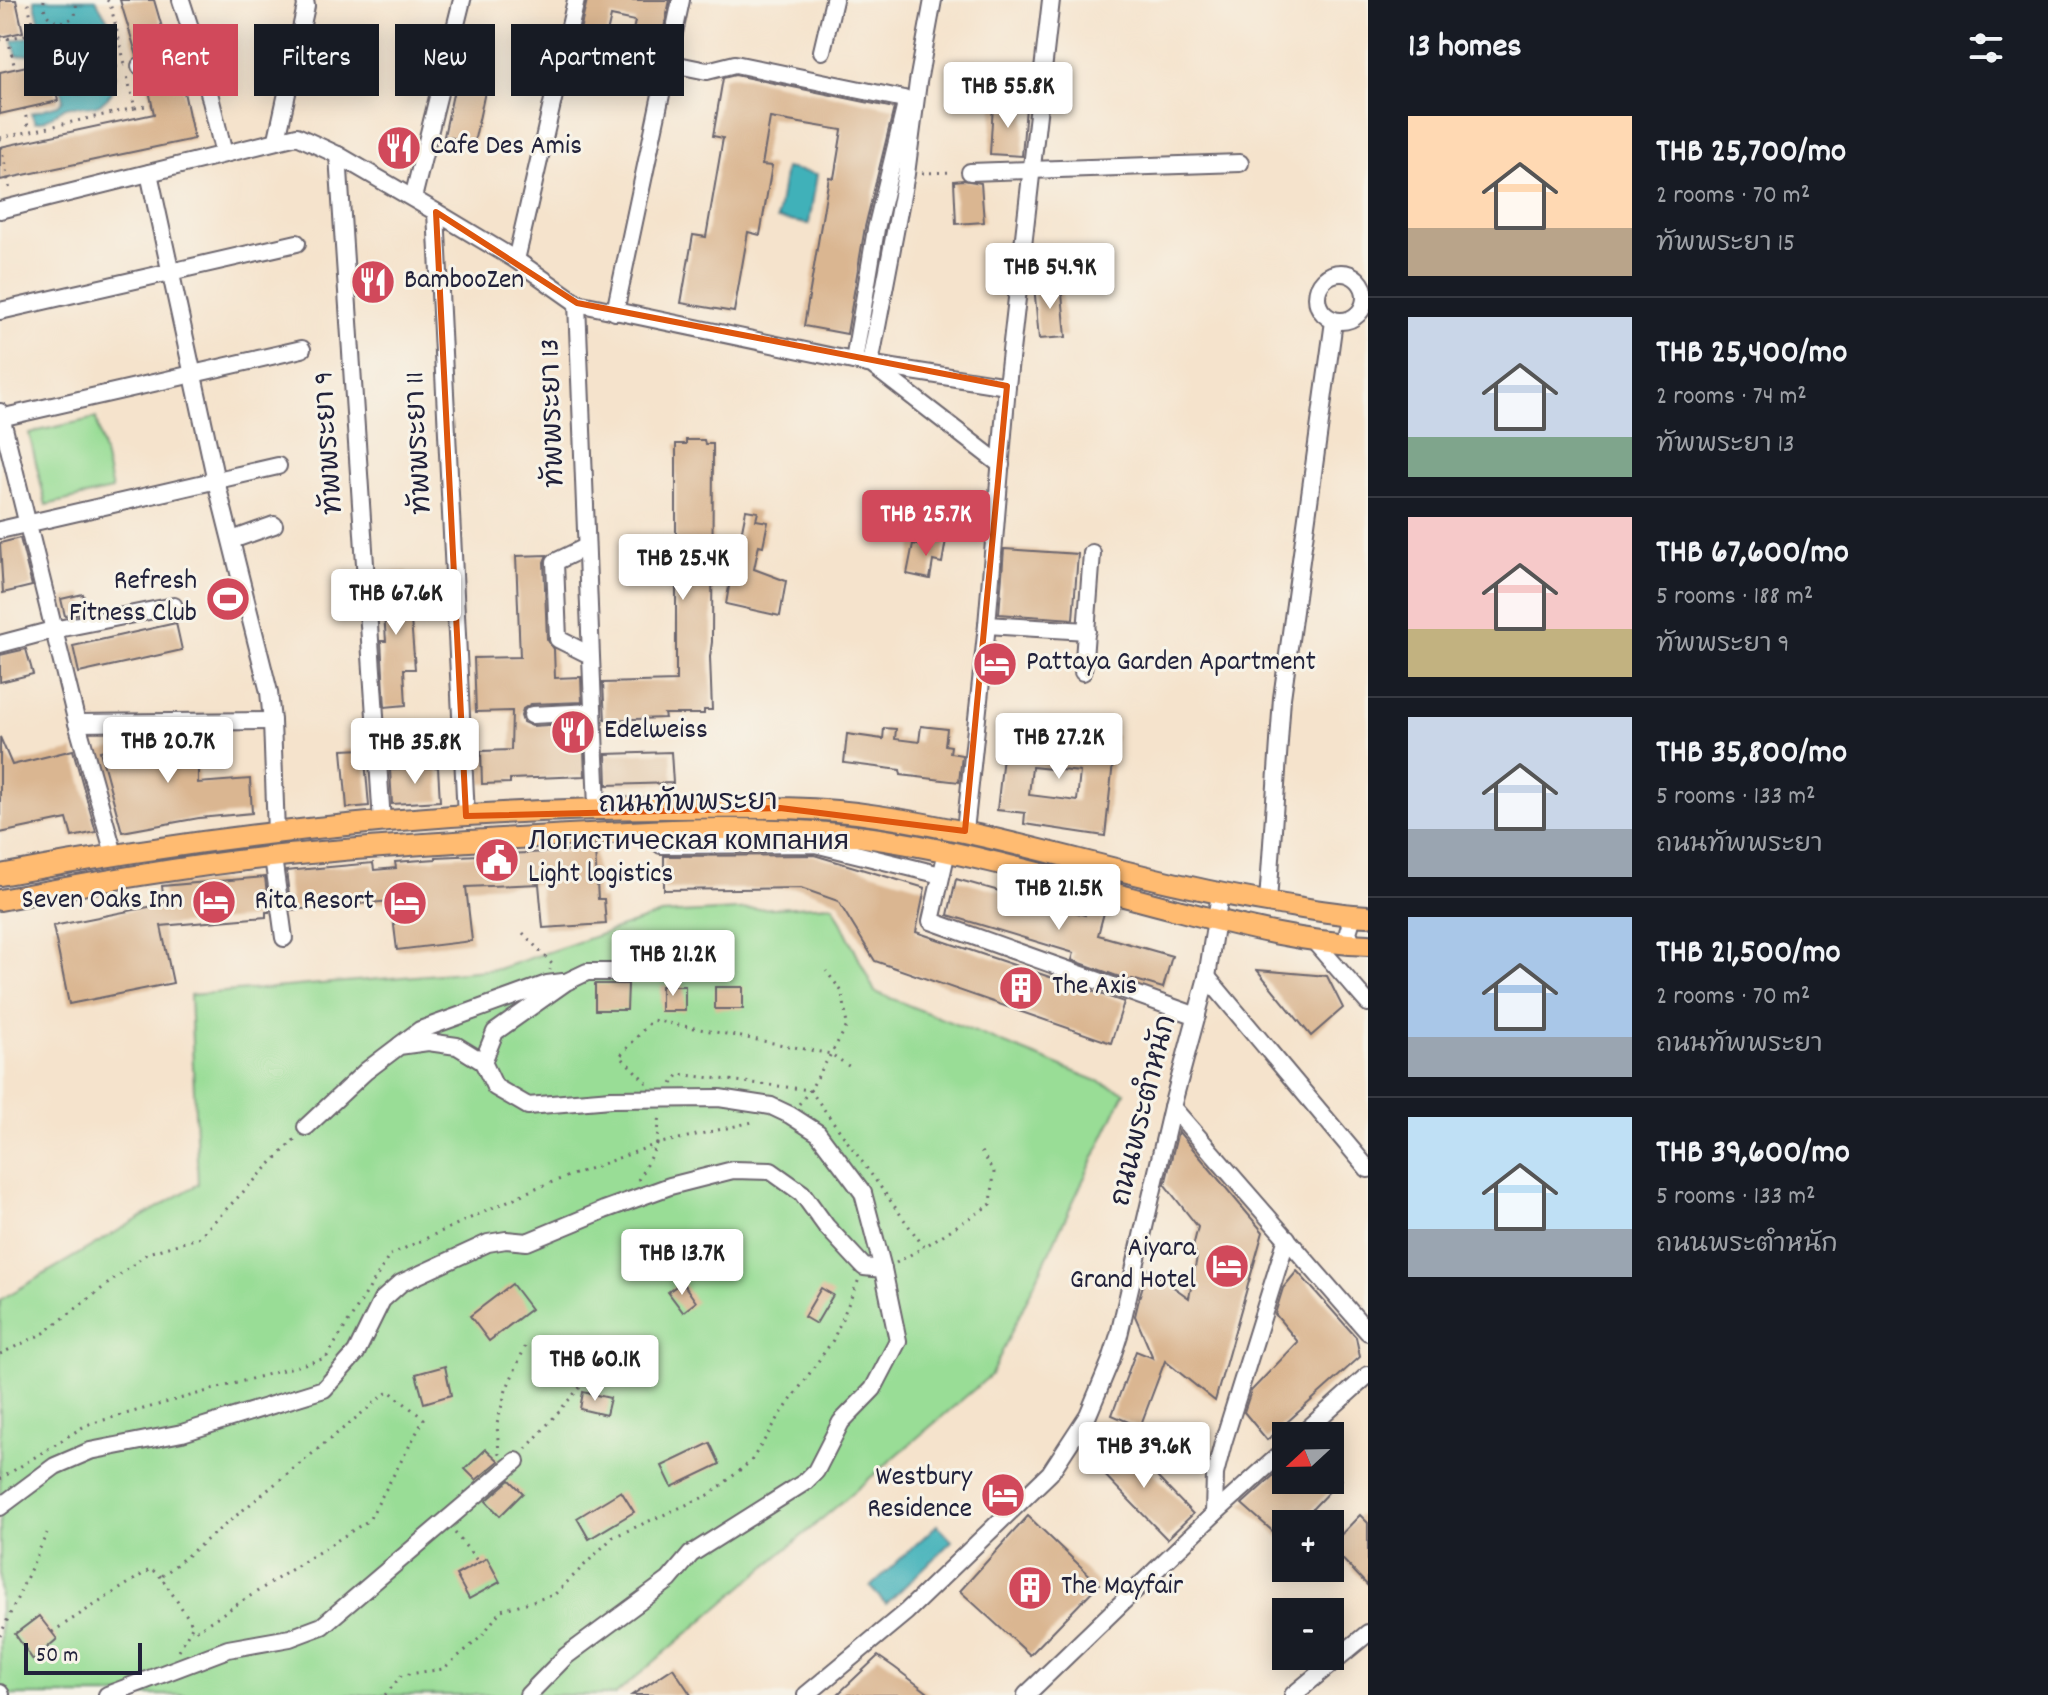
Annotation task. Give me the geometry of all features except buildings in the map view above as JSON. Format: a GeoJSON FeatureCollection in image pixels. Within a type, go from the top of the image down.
{"type":"FeatureCollection","features":[{"type":"Feature","properties":{"kind":"main road","name":"ถนนทัพพระยา"},"geometry":{"type":"LineString","coordinates":[[0,875],[114,854],[382,822],[597,808],[780,808],[875,815],[965,831],[1220,894],[1361,916]]}},
{"type":"Feature","properties":{"kind":"main road","name":"ถนนทัพพระยา"},"geometry":{"type":"LineString","coordinates":[[0,900],[121,878],[273,857],[469,840],[662,831],[780,830],[870,838],[947,851],[1216,920],[1313,940],[1360,945]]}},
{"type":"Feature","properties":{"kind":"street"},"geometry":{"type":"LineString","coordinates":[[181,0],[188,24]]}},
{"type":"Feature","properties":{"kind":"street"},"geometry":{"type":"LineString","coordinates":[[277,139],[305,0]]}},
{"type":"Feature","properties":{"kind":"street"},"geometry":{"type":"LineString","coordinates":[[413,198],[462,0]]}},
{"type":"Feature","properties":{"kind":"street"},"geometry":{"type":"LineString","coordinates":[[516,260],[576,0]]}},
{"type":"Feature","properties":{"kind":"street"},"geometry":{"type":"LineString","coordinates":[[676,24],[681,0]]}},
{"type":"Feature","properties":{"kind":"street"},"geometry":{"type":"LineString","coordinates":[[822,51],[834,0]]}},
{"type":"Feature","properties":{"kind":"street"},"geometry":{"type":"LineString","coordinates":[[865,363],[906,174],[933,0]]}},
{"type":"Feature","properties":{"kind":"street"},"geometry":{"type":"LineString","coordinates":[[965,831],[987,625],[1007,386],[1051,0]]}},
{"type":"Feature","properties":{"kind":"street"},"geometry":{"type":"LineString","coordinates":[[684,66],[707,71],[735,64],[904,99],[905,108],[876,229],[865,363]]}},
{"type":"Feature","properties":{"kind":"street"},"geometry":{"type":"LineString","coordinates":[[209,96],[224,154]]}},
{"type":"Feature","properties":{"kind":"street"},"geometry":{"type":"LineString","coordinates":[[615,312],[661,96]]}},
{"type":"Feature","properties":{"kind":"street"},"geometry":{"type":"LineString","coordinates":[[7,208],[297,136],[338,155],[413,198],[516,260],[577,303],[865,363],[1007,386]]}},
{"type":"Feature","properties":{"kind":"street","name":"ทัพพระยา 9"},"geometry":{"type":"LineString","coordinates":[[338,155],[382,822]]}},
{"type":"Feature","properties":{"kind":"street"},"geometry":{"type":"LineString","coordinates":[[970,172],[1240,163]]}},
{"type":"Feature","properties":{"kind":"street"},"geometry":{"type":"LineString","coordinates":[[149,173],[216,481],[269,692],[276,833]]}},
{"type":"Feature","properties":{"kind":"street","name":"ทัพพระยา 11"},"geometry":{"type":"LineString","coordinates":[[436,212],[466,816]]}},
{"type":"Feature","properties":{"kind":"street"},"geometry":{"type":"LineString","coordinates":[[0,311],[297,243]]}},
{"type":"Feature","properties":{"kind":"street","name":"ทัพพระยา 13"},"geometry":{"type":"LineString","coordinates":[[577,303],[597,808]]}},
{"type":"Feature","properties":{"kind":"street"},"geometry":{"type":"LineString","coordinates":[[1268,902],[1282,698],[1334,321]]}},
{"type":"Feature","properties":{"kind":"street"},"geometry":{"type":"LineString","coordinates":[[114,854],[77,723],[0,416],[302,349]]}},
{"type":"Feature","properties":{"kind":"street"},"geometry":{"type":"LineString","coordinates":[[865,363],[1001,465]]}},
{"type":"Feature","properties":{"kind":"street"},"geometry":{"type":"LineString","coordinates":[[0,530],[278,466]]}},
{"type":"Feature","properties":{"kind":"street"},"geometry":{"type":"LineString","coordinates":[[232,540],[274,525]]}},
{"type":"Feature","properties":{"kind":"street"},"geometry":{"type":"LineString","coordinates":[[586,547],[555,562],[558,639],[590,655]]}},
{"type":"Feature","properties":{"kind":"street"},"geometry":{"type":"LineString","coordinates":[[1083,672],[1092,553]]}},
{"type":"Feature","properties":{"kind":"street"},"geometry":{"type":"LineString","coordinates":[[0,644],[174,606]]}},
{"type":"Feature","properties":{"kind":"street"},"geometry":{"type":"LineString","coordinates":[[987,625],[1087,631]]}},
{"type":"Feature","properties":{"kind":"street"},"geometry":{"type":"LineString","coordinates":[[532,715],[592,712]]}},
{"type":"Feature","properties":{"kind":"street"},"geometry":{"type":"LineString","coordinates":[[77,723],[272,721]]}},
{"type":"Feature","properties":{"kind":"street"},"geometry":{"type":"LineString","coordinates":[[662,831],[661,845],[815,844],[941,875]]}},
{"type":"Feature","properties":{"kind":"street"},"geometry":{"type":"LineString","coordinates":[[947,851],[931,921],[1197,1016]]}},
{"type":"Feature","properties":{"kind":"street"},"geometry":{"type":"LineString","coordinates":[[273,857],[284,938]]}},
{"type":"Feature","properties":{"kind":"street","name":"ถนนพระตำหนัก"},"geometry":{"type":"LineString","coordinates":[[806,1695],[906,1612],[1050,1473],[1082,1425],[1107,1371],[1119,1335],[1172,1107],[1207,977],[1220,894]]}},
{"type":"Feature","properties":{"kind":"street"},"geometry":{"type":"LineString","coordinates":[[1360,945],[1348,932],[1361,916]]}},
{"type":"Feature","properties":{"kind":"street"},"geometry":{"type":"LineString","coordinates":[[1313,940],[1368,1003]]}},
{"type":"Feature","properties":{"kind":"street"},"geometry":{"type":"LineString","coordinates":[[483,1062],[495,1032],[566,982],[587,972],[628,972]]}},
{"type":"Feature","properties":{"kind":"street"},"geometry":{"type":"LineString","coordinates":[[1207,977],[1368,1169]]}},
{"type":"Feature","properties":{"kind":"street"},"geometry":{"type":"LineString","coordinates":[[306,1127],[366,1071],[420,1030],[547,984],[566,982]]}},
{"type":"Feature","properties":{"kind":"street"},"geometry":{"type":"LineString","coordinates":[[399,1046],[428,1042],[457,1046],[483,1062],[495,1087],[528,1106],[611,1099],[719,1098],[771,1106],[790,1115],[818,1133],[863,1193],[898,1341],[873,1389],[841,1422],[816,1471],[805,1482],[691,1554],[669,1580],[566,1656],[528,1695]]}},
{"type":"Feature","properties":{"kind":"street"},"geometry":{"type":"LineString","coordinates":[[1172,1107],[1368,1332]]}},
{"type":"Feature","properties":{"kind":"street"},"geometry":{"type":"LineString","coordinates":[[0,1507],[55,1466],[90,1451],[182,1433],[324,1389],[356,1353],[382,1300],[401,1283],[488,1243],[506,1240],[527,1242],[670,1186],[733,1170],[771,1171],[802,1193],[826,1226],[864,1267],[883,1269]]}},
{"type":"Feature","properties":{"kind":"street"},"geometry":{"type":"LineString","coordinates":[[1214,1514],[1215,1474],[1223,1443],[1287,1238]]}},
{"type":"Feature","properties":{"kind":"street"},"geometry":{"type":"LineString","coordinates":[[1316,1422],[1368,1375]]}},
{"type":"Feature","properties":{"kind":"street"},"geometry":{"type":"LineString","coordinates":[[1026,1695],[1272,1462]]}},
{"type":"Feature","properties":{"kind":"street"},"geometry":{"type":"LineString","coordinates":[[107,1695],[228,1649],[290,1638],[322,1626],[511,1465]]}},
{"type":"Feature","properties":{"kind":"street"},"geometry":{"type":"LineString","coordinates":[[1293,1695],[1368,1633]]}},
{"type":"Feature","properties":{"kind":"path"},"geometry":{"type":"LineString","coordinates":[[0,40],[35,33],[27,0]]}},
{"type":"Feature","properties":{"kind":"path"},"geometry":{"type":"LineString","coordinates":[[44,0],[47,16],[58,22],[75,16],[77,0]]}},
{"type":"Feature","properties":{"kind":"path"},"geometry":{"type":"LineString","coordinates":[[107,0],[132,65],[135,108]]}},
{"type":"Feature","properties":{"kind":"path"},"geometry":{"type":"LineString","coordinates":[[8,38],[15,69]]}},
{"type":"Feature","properties":{"kind":"path"},"geometry":{"type":"LineString","coordinates":[[117,68],[132,65]]}},
{"type":"Feature","properties":{"kind":"path"},"geometry":{"type":"LineString","coordinates":[[7,208],[0,138],[152,105]]}},
{"type":"Feature","properties":{"kind":"path"},"geometry":{"type":"LineString","coordinates":[[24,108],[29,131]]}},
{"type":"Feature","properties":{"kind":"path"},"geometry":{"type":"LineString","coordinates":[[906,174],[970,172]]}},
{"type":"Feature","properties":{"kind":"path"},"geometry":{"type":"LineString","coordinates":[[523,933],[552,964],[547,984]]}},
{"type":"Feature","properties":{"kind":"path"},"geometry":{"type":"LineString","coordinates":[[826,971],[843,993],[847,1026],[810,1090],[924,1247]]}},
{"type":"Feature","properties":{"kind":"path"},"geometry":{"type":"LineString","coordinates":[[652,1020],[831,1054],[850,1067]]}},
{"type":"Feature","properties":{"kind":"path"},"geometry":{"type":"LineString","coordinates":[[0,1354],[44,1333],[148,1253],[198,1238],[306,1127]]}},
{"type":"Feature","properties":{"kind":"path"},"geometry":{"type":"LineString","coordinates":[[883,1269],[991,1204],[994,1172],[978,1147]]}},
{"type":"Feature","properties":{"kind":"path"},"geometry":{"type":"LineString","coordinates":[[385,1695],[402,1675],[443,1669],[481,1637],[501,1610],[554,1595],[613,1537],[711,1494],[751,1461],[833,1340],[864,1267]]}},
{"type":"Feature","properties":{"kind":"path"},"geometry":{"type":"LineString","coordinates":[[525,1347],[506,1390],[497,1424],[499,1460],[511,1465],[588,1378]]}},
{"type":"Feature","properties":{"kind":"path"},"geometry":{"type":"LineString","coordinates":[[52,1632],[151,1569],[161,1577],[197,1630],[369,1520],[424,1419],[389,1391],[161,1577]]}},
{"type":"Feature","properties":{"kind":"path"},"geometry":{"type":"LineString","coordinates":[[445,1521],[479,1563]]}},
{"type":"Feature","properties":{"kind":"path"},"geometry":{"type":"LineString","coordinates":[[0,1636],[47,1533]]}},
{"type":"Feature","properties":{"kind":"path"},"geometry":{"type":"LineString","coordinates":[[168,1671],[193,1625]]}},
{"type":"Feature","properties":{"kind":"highlighted area"},"geometry":{"type":"Polygon","coordinates":[[[436,212],[577,303],[1007,386],[965,831],[780,808],[466,816],[436,212]]]}},
{"type":"Feature","properties":{"kind":"green space"},"geometry":{"type":"Polygon","coordinates":[[[96,418],[112,490],[46,505],[29,433],[96,418]]]}},
{"type":"Feature","properties":{"kind":"green space"},"geometry":{"type":"Polygon","coordinates":[[[833,905],[875,992],[1125,1092],[991,1375],[615,1695],[0,1695],[0,1300],[198,1184],[190,995],[498,969],[661,914],[833,905]]]}},
{"type":"Feature","properties":{"kind":"water"},"geometry":{"type":"Polygon","coordinates":[[[34,0],[96,0],[108,20],[106,24],[40,24],[34,0]]]}},
{"type":"Feature","properties":{"kind":"water"},"geometry":{"type":"Polygon","coordinates":[[[24,38],[24,55],[17,56],[13,40],[24,38]]]}},
{"type":"Feature","properties":{"kind":"water"},"geometry":{"type":"Polygon","coordinates":[[[62,96],[109,96],[102,103],[70,106],[35,122],[31,113],[58,105],[62,96]]]}},
{"type":"Feature","properties":{"kind":"water"},"geometry":{"type":"Polygon","coordinates":[[[785,168],[817,174],[809,224],[777,219],[785,168]]]}},
{"type":"Feature","properties":{"kind":"water"},"geometry":{"type":"Polygon","coordinates":[[[937,1525],[952,1541],[886,1604],[870,1587],[937,1525]]]}},
{"type":"Feature","properties":{"kind":"place","name":"Cafe Des Amis"},"geometry":{"type":"Point","coordinates":[399,148]}},
{"type":"Feature","properties":{"kind":"place","name":"BambooZen"},"geometry":{"type":"Point","coordinates":[373,282]}},
{"type":"Feature","properties":{"kind":"place","name":"Refresh Fitness Club"},"geometry":{"type":"Point","coordinates":[228,599]}},
{"type":"Feature","properties":{"kind":"place","name":"Pattaya Garden Apartment"},"geometry":{"type":"Point","coordinates":[995,664]}},
{"type":"Feature","properties":{"kind":"place","name":"Edelweiss"},"geometry":{"type":"Point","coordinates":[573,732]}},
{"type":"Feature","properties":{"kind":"place","name":"Логистическая компания Light logistics"},"geometry":{"type":"Point","coordinates":[497,860]}},
{"type":"Feature","properties":{"kind":"place","name":"Seven Oaks Inn"},"geometry":{"type":"Point","coordinates":[214,902]}},
{"type":"Feature","properties":{"kind":"place","name":"Rita Resort"},"geometry":{"type":"Point","coordinates":[405,903]}},
{"type":"Feature","properties":{"kind":"place","name":"The Axis"},"geometry":{"type":"Point","coordinates":[1021,988]}},
{"type":"Feature","properties":{"kind":"place","name":"Aiyara Grand Hotel"},"geometry":{"type":"Point","coordinates":[1227,1266]}},
{"type":"Feature","properties":{"kind":"place","name":"Westbury Residence"},"geometry":{"type":"Point","coordinates":[1003,1495]}},
{"type":"Feature","properties":{"kind":"place","name":"The Mayfair"},"geometry":{"type":"Point","coordinates":[1030,1588]}}]}
